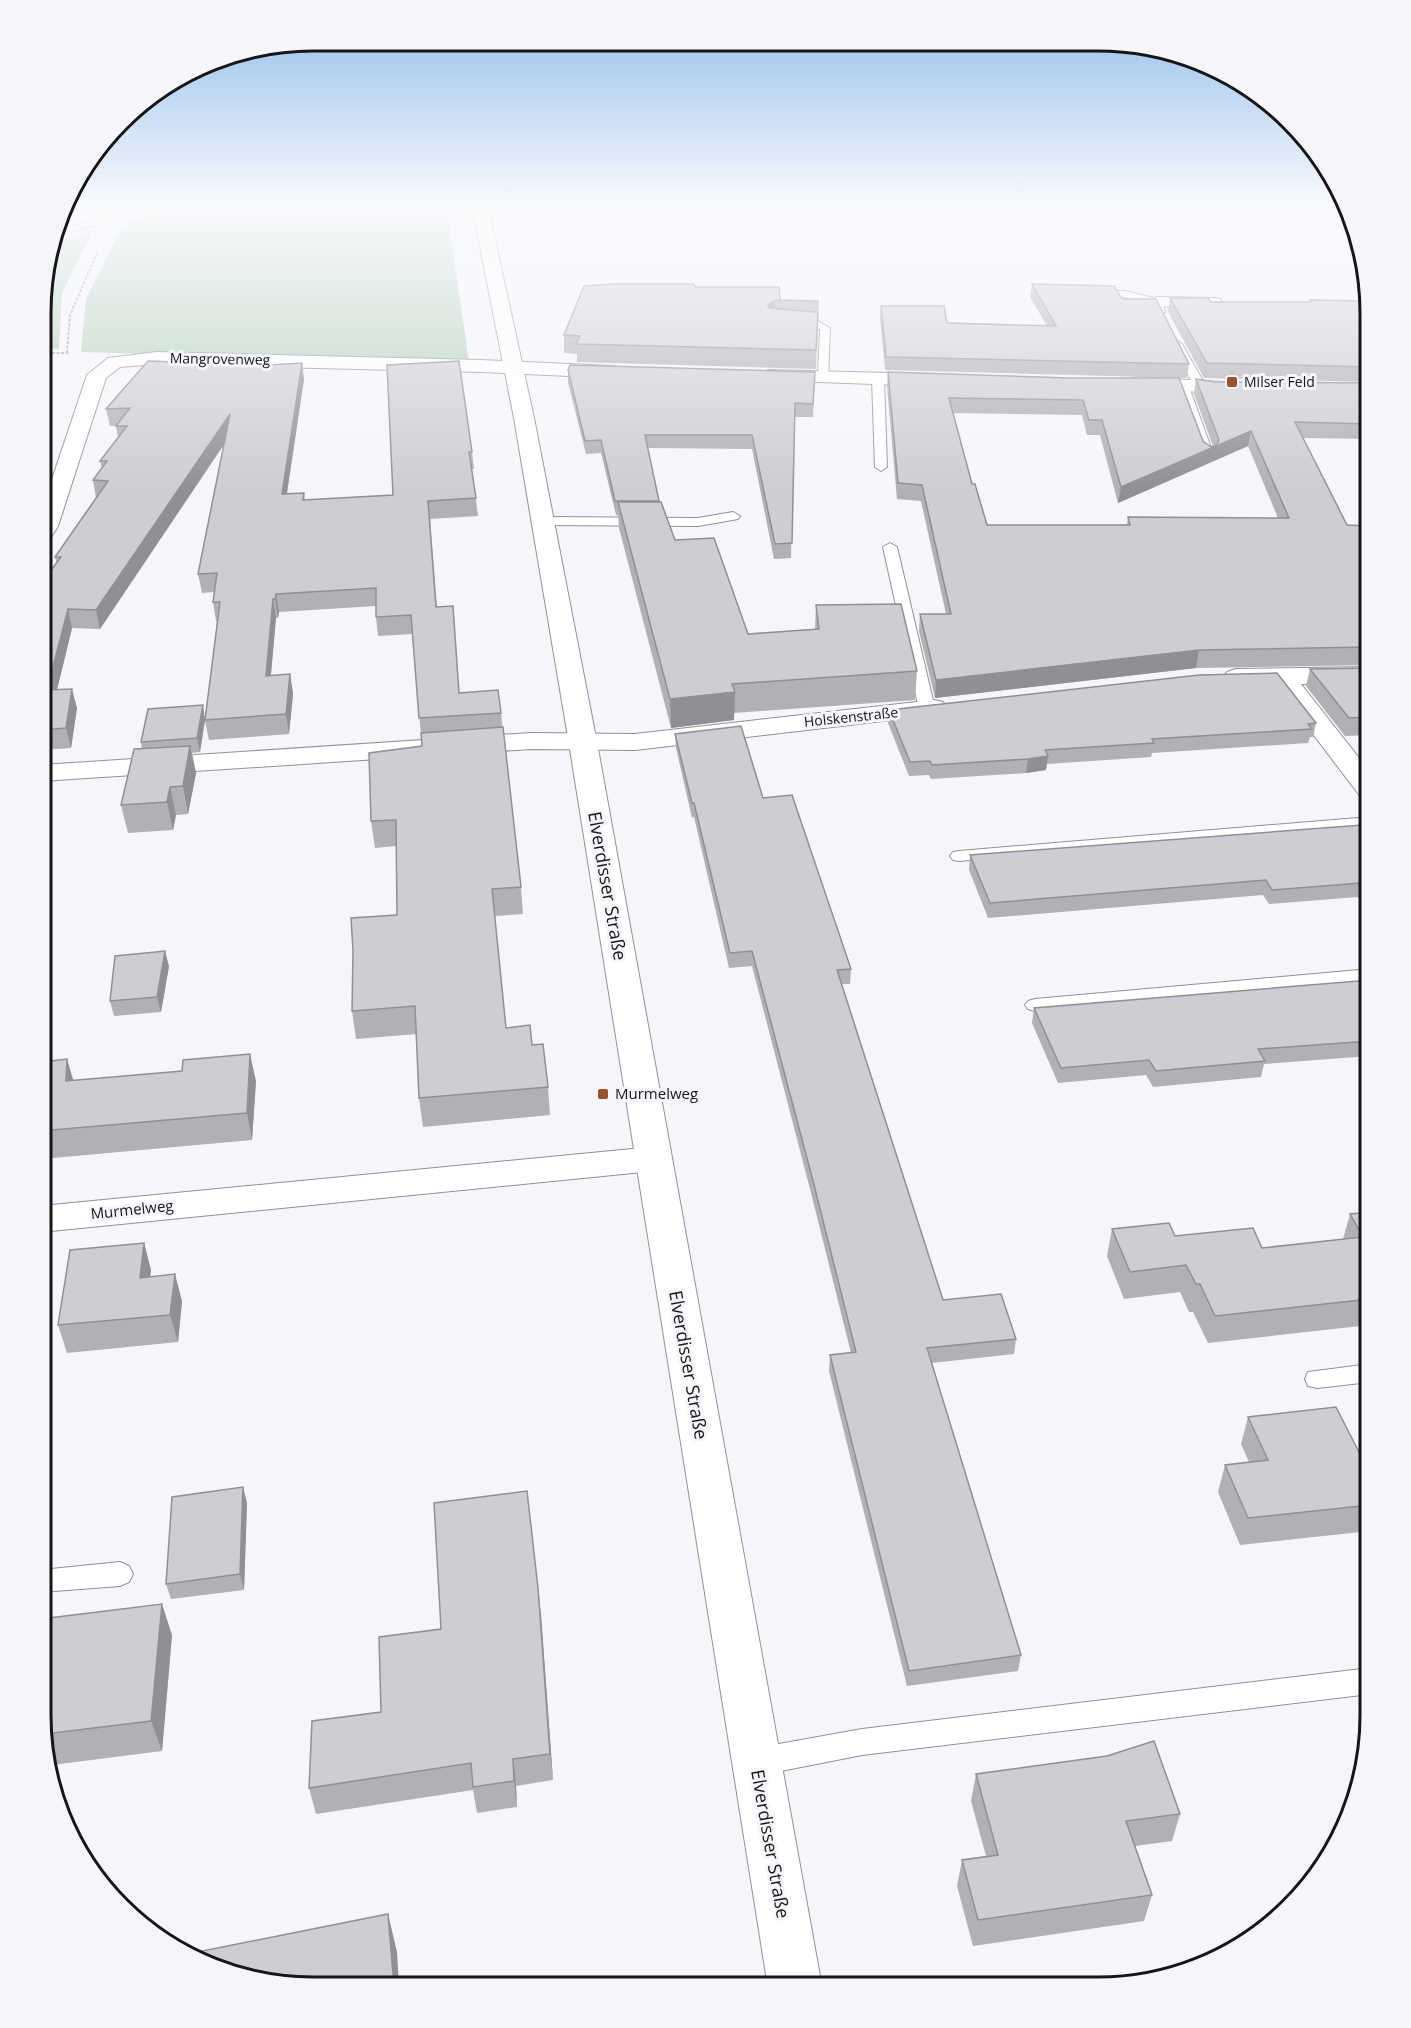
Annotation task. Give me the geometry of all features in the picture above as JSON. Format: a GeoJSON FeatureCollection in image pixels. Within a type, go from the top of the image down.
{"type":"FeatureCollection","features":[{"type":"Feature","properties":{"kind":"street","name":"Elverdisser Straße"},"geometry":{"type":"LineString","coordinates":[[500,302],[583,743],[793,1977]]}},
{"type":"Feature","properties":{"kind":"street"},"geometry":{"type":"LineString","coordinates":[[1161,310],[1229,304]]}},
{"type":"Feature","properties":{"kind":"street","name":"Mangrovenweg"},"geometry":{"type":"LineString","coordinates":[[51,514],[97,375],[115,362],[156,358],[514,367]]}},
{"type":"Feature","properties":{"kind":"street"},"geometry":{"type":"LineString","coordinates":[[514,367],[628,373]]}},
{"type":"Feature","properties":{"kind":"street"},"geometry":{"type":"LineString","coordinates":[[746,375],[950,380]]}},
{"type":"Feature","properties":{"kind":"street"},"geometry":{"type":"LineString","coordinates":[[1114,382],[1256,389]]}},
{"type":"Feature","properties":{"kind":"street"},"geometry":{"type":"LineString","coordinates":[[1206,677],[1360,675]]}},
{"type":"Feature","properties":{"kind":"street"},"geometry":{"type":"LineString","coordinates":[[1282,676],[1360,777]]}},
{"type":"Feature","properties":{"kind":"street","name":"Holskenstraße"},"geometry":{"type":"LineString","coordinates":[[583,743],[635,742],[962,705]]}},
{"type":"Feature","properties":{"kind":"street"},"geometry":{"type":"LineString","coordinates":[[51,772],[531,741],[583,743]]}},
{"type":"Feature","properties":{"kind":"street","name":"Murmelweg"},"geometry":{"type":"LineString","coordinates":[[51,1218],[653,1159]]}},
{"type":"Feature","properties":{"kind":"lane"},"geometry":{"type":"LineString","coordinates":[[1142,302],[1161,310]]}},
{"type":"Feature","properties":{"kind":"lane"},"geometry":{"type":"LineString","coordinates":[[785,323],[818,324],[825,328],[824,377]]}},
{"type":"Feature","properties":{"kind":"lane"},"geometry":{"type":"LineString","coordinates":[[1174,338],[1191,385],[1208,456]]}},
{"type":"Feature","properties":{"kind":"lane"},"geometry":{"type":"LineString","coordinates":[[878,379],[881,467]]}},
{"type":"Feature","properties":{"kind":"lane"},"geometry":{"type":"LineString","coordinates":[[543,521],[699,522],[733,516]]}},
{"type":"Feature","properties":{"kind":"lane"},"geometry":{"type":"LineString","coordinates":[[890,547],[927,709]]}},
{"type":"Feature","properties":{"kind":"lane"},"geometry":{"type":"LineString","coordinates":[[959,856],[1360,823]]}},
{"type":"Feature","properties":{"kind":"lane"},"geometry":{"type":"LineString","coordinates":[[1035,1005],[1360,976]]}},
{"type":"Feature","properties":{"kind":"lane"},"geometry":{"type":"LineString","coordinates":[[1317,1379],[1360,1374]]}},
{"type":"Feature","properties":{"kind":"lane"},"geometry":{"type":"LineString","coordinates":[[51,1580],[120,1574]]}},
{"type":"Feature","properties":{"kind":"lane"},"geometry":{"type":"LineString","coordinates":[[756,1762],[862,1742],[1360,1682]]}},
{"type":"Feature","properties":{"kind":"path"},"geometry":{"type":"LineString","coordinates":[[67,353],[70,315],[76,302]]}},
{"type":"Feature","properties":{"kind":"green space"},"geometry":{"type":"Polygon","coordinates":[[[52,302],[62,302],[59,349],[51,348],[52,302]]]}},
{"type":"Feature","properties":{"kind":"green space"},"geometry":{"type":"Polygon","coordinates":[[[86,302],[460,302],[469,363],[81,352],[86,302]]]}},
{"type":"Feature","properties":{"kind":"building"},"geometry":{"type":"Polygon","coordinates":[[[578,302],[773,302],[768,305],[769,308],[818,313],[816,350],[576,344],[580,336],[564,335],[578,302]]]}},
{"type":"Feature","properties":{"kind":"building"},"geometry":{"type":"Polygon","coordinates":[[[1042,302],[1157,302],[1189,364],[886,357],[881,306],[944,306],[947,323],[1056,326],[1042,302]]]}},
{"type":"Feature","properties":{"kind":"building"},"geometry":{"type":"Polygon","coordinates":[[[1172,302],[1359,302],[1360,367],[1207,363],[1172,302]]]}},
{"type":"Feature","properties":{"kind":"building"},"geometry":{"type":"Polygon","coordinates":[[[148,361],[269,365],[302,363],[282,494],[304,493],[303,500],[393,495],[387,365],[459,361],[476,498],[428,501],[436,607],[453,606],[459,693],[498,690],[501,713],[419,718],[411,615],[376,617],[376,588],[276,594],[273,599],[266,676],[290,674],[286,714],[205,720],[220,602],[213,602],[217,573],[198,574],[230,414],[96,610],[68,609],[51,675],[51,570],[61,557],[55,557],[108,481],[93,480],[107,461],[100,461],[127,426],[116,426],[130,408],[106,409],[148,361]]]}},
{"type":"Feature","properties":{"kind":"building"},"geometry":{"type":"Polygon","coordinates":[[[570,365],[815,372],[813,404],[795,403],[792,543],[775,544],[752,435],[645,435],[659,501],[615,501],[601,440],[585,441],[568,370],[570,365]]]}},
{"type":"Feature","properties":{"kind":"building"},"geometry":{"type":"Polygon","coordinates":[[[888,372],[1071,378],[1179,378],[1203,441],[1211,447],[1217,445],[1219,440],[1196,379],[1215,382],[1360,383],[1360,424],[1295,422],[1347,525],[1360,526],[1360,647],[1199,650],[936,680],[920,614],[951,614],[922,485],[898,483],[888,372]],[[949,398],[972,484],[975,484],[987,525],[1130,525],[1128,517],[1289,518],[1251,431],[1121,487],[1102,420],[1089,420],[1083,400],[949,398]]]}},
{"type":"Feature","properties":{"kind":"building"},"geometry":{"type":"Polygon","coordinates":[[[618,502],[661,502],[675,540],[714,538],[748,634],[819,629],[816,605],[901,604],[917,671],[732,684],[735,692],[670,699],[618,502]]]}},
{"type":"Feature","properties":{"kind":"building"},"geometry":{"type":"Polygon","coordinates":[[[1360,668],[1360,717],[1349,718],[1310,669],[1360,668]]]}},
{"type":"Feature","properties":{"kind":"building"},"geometry":{"type":"Polygon","coordinates":[[[1277,673],[1316,723],[1308,724],[1312,729],[1152,739],[1154,743],[1045,750],[1048,756],[1028,759],[932,765],[930,761],[910,762],[889,710],[1199,675],[1277,673]]]}},
{"type":"Feature","properties":{"kind":"building"},"geometry":{"type":"Polygon","coordinates":[[[72,689],[66,728],[51,729],[51,690],[72,689]]]}},
{"type":"Feature","properties":{"kind":"building"},"geometry":{"type":"Polygon","coordinates":[[[203,705],[197,738],[141,742],[148,709],[203,705]]]}},
{"type":"Feature","properties":{"kind":"building"},"geometry":{"type":"Polygon","coordinates":[[[741,726],[763,798],[792,795],[851,969],[837,970],[943,1300],[1001,1294],[1016,1339],[927,1348],[1021,1655],[909,1671],[830,1355],[856,1352],[752,951],[730,953],[675,734],[741,726]]]}},
{"type":"Feature","properties":{"kind":"building"},"geometry":{"type":"Polygon","coordinates":[[[503,727],[521,887],[492,889],[506,1028],[530,1025],[532,1045],[543,1044],[548,1087],[419,1098],[415,1006],[352,1011],[351,918],[397,915],[396,820],[371,821],[369,753],[422,746],[421,733],[503,727]]]}},
{"type":"Feature","properties":{"kind":"building"},"geometry":{"type":"Polygon","coordinates":[[[190,746],[183,786],[170,787],[167,802],[121,805],[134,749],[190,746]]]}},
{"type":"Feature","properties":{"kind":"building"},"geometry":{"type":"Polygon","coordinates":[[[1360,825],[1360,883],[1272,890],[1266,880],[990,903],[970,855],[1360,825]]]}},
{"type":"Feature","properties":{"kind":"building"},"geometry":{"type":"Polygon","coordinates":[[[165,951],[157,997],[110,1001],[115,956],[165,951]]]}},
{"type":"Feature","properties":{"kind":"building"},"geometry":{"type":"Polygon","coordinates":[[[1360,981],[1360,1042],[1258,1049],[1265,1061],[1156,1071],[1149,1060],[1061,1068],[1034,1008],[1360,981]]]}},
{"type":"Feature","properties":{"kind":"building"},"geometry":{"type":"Polygon","coordinates":[[[250,1054],[247,1113],[51,1130],[51,1061],[67,1059],[66,1081],[182,1071],[183,1060],[250,1054]]]}},
{"type":"Feature","properties":{"kind":"building"},"geometry":{"type":"Polygon","coordinates":[[[1360,1213],[1360,1232],[1350,1214],[1360,1213]]]}},
{"type":"Feature","properties":{"kind":"building"},"geometry":{"type":"Polygon","coordinates":[[[1169,1223],[1175,1236],[1253,1228],[1262,1248],[1360,1237],[1360,1300],[1215,1316],[1200,1284],[1196,1284],[1186,1265],[1130,1272],[1112,1229],[1169,1223]]]}},
{"type":"Feature","properties":{"kind":"building"},"geometry":{"type":"Polygon","coordinates":[[[144,1243],[140,1278],[175,1274],[170,1315],[58,1325],[70,1250],[144,1243]]]}},
{"type":"Feature","properties":{"kind":"building"},"geometry":{"type":"Polygon","coordinates":[[[1336,1407],[1360,1454],[1360,1506],[1248,1518],[1225,1465],[1268,1460],[1248,1417],[1336,1407]]]}},
{"type":"Feature","properties":{"kind":"building"},"geometry":{"type":"Polygon","coordinates":[[[243,1487],[240,1574],[166,1584],[172,1497],[243,1487]]]}},
{"type":"Feature","properties":{"kind":"building"},"geometry":{"type":"Polygon","coordinates":[[[527,1491],[538,1588],[550,1754],[513,1759],[514,1781],[473,1787],[471,1763],[309,1788],[312,1721],[381,1712],[379,1637],[441,1629],[434,1503],[527,1491]]]}},
{"type":"Feature","properties":{"kind":"building"},"geometry":{"type":"Polygon","coordinates":[[[162,1604],[151,1721],[52,1733],[51,1618],[162,1604]]]}},
{"type":"Feature","properties":{"kind":"building"},"geometry":{"type":"Polygon","coordinates":[[[1154,1741],[1180,1814],[1126,1821],[1152,1895],[978,1920],[962,1860],[998,1855],[976,1774],[1107,1756],[1154,1741]]]}},
{"type":"Feature","properties":{"kind":"building"},"geometry":{"type":"Polygon","coordinates":[[[388,1914],[393,1977],[279,1975],[245,1968],[200,1951],[388,1914]]]}},
{"type":"Feature","properties":{"kind":"place","name":"Milser Feld"},"geometry":{"type":"Point","coordinates":[1232,382]}},
{"type":"Feature","properties":{"kind":"place","name":"Murmelweg"},"geometry":{"type":"Point","coordinates":[603,1094]}}]}
